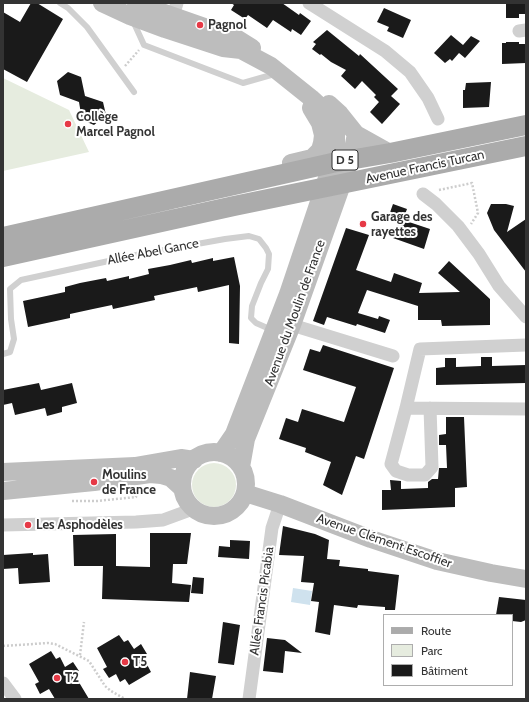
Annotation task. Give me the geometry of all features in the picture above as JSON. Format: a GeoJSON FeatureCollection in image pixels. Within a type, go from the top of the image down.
{"type":"FeatureCollection","features":[{"type":"Feature","properties":{"kind":"main road"},"geometry":{"type":"LineString","coordinates":[[102,3],[133,10],[172,16],[236,38],[314,90],[340,114],[356,134],[390,153]]}},
{"type":"Feature","properties":{"kind":"main road"},"geometry":{"type":"LineString","coordinates":[[172,16],[223,48],[248,60],[271,75],[306,102],[320,123],[323,135],[322,143],[320,150],[312,158],[278,166],[236,185]]}},
{"type":"Feature","properties":{"kind":"main road"},"geometry":{"type":"LineString","coordinates":[[223,48],[241,50],[271,66],[323,109],[331,120],[336,131],[336,145],[340,173]]}},
{"type":"Feature","properties":{"kind":"main road","name":"Avenue Francis Turcan"},"geometry":{"type":"LineString","coordinates":[[462,138],[526,125]]}},
{"type":"Feature","properties":{"kind":"main road"},"geometry":{"type":"LineString","coordinates":[[302,193],[324,213],[356,134]]}},
{"type":"Feature","properties":{"kind":"main road"},"geometry":{"type":"LineString","coordinates":[[3,248],[340,173],[459,143],[462,138]]}},
{"type":"Feature","properties":{"kind":"main road","name":"D 5"},"geometry":{"type":"LineString","coordinates":[[3,238],[236,185],[340,173],[390,153],[462,138]]}},
{"type":"Feature","properties":{"kind":"main road","name":"Avenue Francis Turcan"},"geometry":{"type":"LineString","coordinates":[[3,257],[234,206],[302,193],[340,173],[526,146]]}},
{"type":"Feature","properties":{"kind":"main road","name":"Avenue du Moulin de France"},"geometry":{"type":"LineString","coordinates":[[221,453],[234,434],[288,294],[340,173]]}},
{"type":"Feature","properties":{"kind":"main road","name":"Avenue du Moulin de France"},"geometry":{"type":"LineString","coordinates":[[241,467],[246,439],[302,324],[324,213]]}},
{"type":"Feature","properties":{"kind":"main road"},"geometry":{"type":"LineString","coordinates":[[207,453],[221,453],[229,456],[241,467],[245,475],[245,494],[233,511],[212,517],[202,514],[193,509],[184,496],[182,480],[184,472],[188,465],[194,460],[207,453]]}},
{"type":"Feature","properties":{"kind":"main road"},"geometry":{"type":"LineString","coordinates":[[3,472],[128,466],[181,458],[194,460]]}},
{"type":"Feature","properties":{"kind":"main road"},"geometry":{"type":"LineString","coordinates":[[3,491],[94,482],[150,474],[171,478],[182,488]]}},
{"type":"Feature","properties":{"kind":"main road","name":"Avenue Clément Escoffier"},"geometry":{"type":"LineString","coordinates":[[245,494],[280,504],[370,539],[437,561],[526,579]]}},
{"type":"Feature","properties":{"kind":"street"},"geometry":{"type":"LineString","coordinates":[[309,3],[385,51],[410,72],[428,98],[438,119]]}},
{"type":"Feature","properties":{"kind":"street"},"geometry":{"type":"LineString","coordinates":[[429,193],[436,204],[462,232],[479,254],[499,286],[526,317]]}},
{"type":"Feature","properties":{"kind":"street"},"geometry":{"type":"LineString","coordinates":[[302,324],[393,356]]}},
{"type":"Feature","properties":{"kind":"street"},"geometry":{"type":"LineString","coordinates":[[430,408],[432,467],[425,475],[408,475],[396,470],[391,464],[420,349],[526,345]]}},
{"type":"Feature","properties":{"kind":"street"},"geometry":{"type":"LineString","coordinates":[[406,408],[526,409]]}},
{"type":"Feature","properties":{"kind":"street","name":"Allée Francis Picabia"},"geometry":{"type":"LineString","coordinates":[[249,699],[272,528],[280,504]]}},
{"type":"Feature","properties":{"kind":"street"},"geometry":{"type":"LineString","coordinates":[[3,525],[163,520],[193,509]]}},
{"type":"Feature","properties":{"kind":"street"},"geometry":{"type":"LineString","coordinates":[[3,683],[15,699]]}},
{"type":"Feature","properties":{"kind":"lane"},"geometry":{"type":"LineString","coordinates":[[60,3],[68,8],[87,27],[134,92]]}},
{"type":"Feature","properties":{"kind":"lane"},"geometry":{"type":"LineString","coordinates":[[133,10],[144,45],[243,83],[271,75]]}},
{"type":"Feature","properties":{"kind":"lane","name":"Allée Abel Gance"},"geometry":{"type":"LineString","coordinates":[[3,354],[10,352],[14,340],[11,319],[10,289],[21,280],[141,254],[249,236],[258,239],[269,254],[268,269],[254,300],[251,318],[256,323],[274,330]]}},
{"type":"Feature","properties":{"kind":"path"},"geometry":{"type":"LineString","coordinates":[[119,72],[144,45]]}},
{"type":"Feature","properties":{"kind":"path"},"geometry":{"type":"LineString","coordinates":[[429,193],[472,183],[478,213],[473,222],[462,232]]}},
{"type":"Feature","properties":{"kind":"path"},"geometry":{"type":"LineString","coordinates":[[80,656],[84,622]]}},
{"type":"Feature","properties":{"kind":"path"},"geometry":{"type":"LineString","coordinates":[[3,646],[48,643],[55,644],[89,661],[105,686],[111,692],[125,699]]}},
{"type":"Feature","properties":{"kind":"green space"},"geometry":{"type":"Polygon","coordinates":[[[3,78],[69,110],[89,152],[3,171],[3,78]]]}},
{"type":"Feature","properties":{"kind":"green space"},"geometry":{"type":"Polygon","coordinates":[[[210,463],[218,463],[223,464],[230,469],[235,476],[235,494],[230,501],[223,506],[210,507],[202,504],[195,497],[192,489],[192,481],[195,473],[202,466],[210,463]]]}},
{"type":"Feature","properties":{"kind":"water"},"geometry":{"type":"Polygon","coordinates":[[[293,588],[312,591],[310,605],[291,602],[293,588]]]}},
{"type":"Feature","properties":{"kind":"building"},"geometry":{"type":"Polygon","coordinates":[[[31,3],[37,3],[63,19],[27,82],[3,69],[3,12],[20,22],[31,3]]]}},
{"type":"Feature","properties":{"kind":"building"},"geometry":{"type":"Polygon","coordinates":[[[231,3],[282,3],[299,15],[300,13],[311,21],[301,35],[292,29],[291,32],[273,20],[267,28],[248,15],[245,19],[231,10],[234,5],[231,3]]]}},
{"type":"Feature","properties":{"kind":"building"},"geometry":{"type":"Polygon","coordinates":[[[506,3],[526,3],[526,14],[519,14],[519,18],[506,18],[506,3]]]}},
{"type":"Feature","properties":{"kind":"building"},"geometry":{"type":"Polygon","coordinates":[[[384,8],[411,20],[403,38],[387,31],[389,27],[377,22],[384,8]]]}},
{"type":"Feature","properties":{"kind":"building"},"geometry":{"type":"Polygon","coordinates":[[[327,30],[359,56],[360,54],[398,89],[391,96],[400,104],[382,124],[370,112],[379,102],[374,97],[376,95],[362,81],[355,89],[341,76],[346,70],[312,49],[316,44],[313,42],[327,30]]]}},
{"type":"Feature","properties":{"kind":"building"},"geometry":{"type":"Polygon","coordinates":[[[451,35],[463,45],[471,36],[480,41],[465,58],[459,53],[452,61],[450,59],[445,63],[434,53],[451,35]]]}},
{"type":"Feature","properties":{"kind":"building"},"geometry":{"type":"Polygon","coordinates":[[[519,42],[519,44],[526,44],[526,63],[502,64],[502,43],[519,42]]]}},
{"type":"Feature","properties":{"kind":"building"},"geometry":{"type":"Polygon","coordinates":[[[68,72],[81,77],[85,96],[103,102],[106,115],[94,125],[82,120],[79,102],[60,95],[57,81],[68,72]]]}},
{"type":"Feature","properties":{"kind":"building"},"geometry":{"type":"Polygon","coordinates":[[[491,82],[489,107],[463,108],[463,90],[465,90],[466,83],[491,82]]]}},
{"type":"Feature","properties":{"kind":"building"},"geometry":{"type":"Polygon","coordinates":[[[393,204],[407,209],[403,220],[430,229],[424,249],[393,238],[399,222],[388,218],[393,204]]]}},
{"type":"Feature","properties":{"kind":"building"},"geometry":{"type":"Polygon","coordinates":[[[491,204],[506,204],[514,206],[507,232],[526,219],[526,272],[494,230],[487,213],[491,204]]]}},
{"type":"Feature","properties":{"kind":"building"},"geometry":{"type":"Polygon","coordinates":[[[346,228],[369,235],[356,270],[391,282],[394,273],[422,283],[419,293],[460,292],[438,273],[449,261],[490,299],[490,325],[442,326],[441,320],[418,320],[418,306],[367,290],[358,313],[378,319],[379,316],[390,320],[385,333],[357,324],[356,326],[327,317],[324,325],[313,321],[346,228]]]}},
{"type":"Feature","properties":{"kind":"building"},"geometry":{"type":"Polygon","coordinates":[[[234,257],[240,286],[239,344],[229,343],[229,285],[198,292],[197,287],[154,296],[155,300],[113,309],[112,305],[70,314],[70,318],[28,327],[23,301],[65,292],[65,287],[80,283],[106,278],[107,281],[129,276],[129,279],[149,274],[148,269],[191,260],[192,263],[213,258],[213,261],[234,257]]]}},
{"type":"Feature","properties":{"kind":"building"},"geometry":{"type":"Polygon","coordinates":[[[323,345],[394,368],[364,459],[356,456],[342,495],[323,485],[331,462],[305,452],[306,448],[279,439],[286,418],[298,422],[302,409],[344,422],[356,387],[303,370],[310,349],[320,352],[323,345]]]}},
{"type":"Feature","properties":{"kind":"building"},"geometry":{"type":"Polygon","coordinates":[[[481,357],[492,357],[492,366],[526,365],[526,383],[436,385],[436,368],[445,367],[445,358],[456,358],[456,367],[481,366],[481,357]]]}},
{"type":"Feature","properties":{"kind":"building"},"geometry":{"type":"Polygon","coordinates":[[[39,383],[41,390],[72,383],[77,403],[62,407],[62,412],[47,416],[45,408],[15,415],[12,403],[3,405],[3,390],[39,383]]]}},
{"type":"Feature","properties":{"kind":"building"},"geometry":{"type":"Polygon","coordinates":[[[446,417],[464,417],[467,487],[455,488],[455,507],[382,510],[382,490],[391,490],[390,480],[401,481],[401,489],[428,488],[428,482],[432,479],[438,479],[439,468],[447,468],[446,445],[439,445],[439,435],[446,434],[446,417]]]}},
{"type":"Feature","properties":{"kind":"building"},"geometry":{"type":"Polygon","coordinates":[[[283,526],[315,534],[329,540],[327,559],[340,560],[339,566],[368,569],[368,571],[399,575],[395,610],[385,610],[385,607],[358,605],[357,608],[334,605],[330,635],[315,632],[319,602],[311,601],[314,583],[301,582],[304,556],[279,555],[283,526]]]}},
{"type":"Feature","properties":{"kind":"building"},"geometry":{"type":"Polygon","coordinates":[[[150,533],[191,533],[187,564],[173,564],[172,583],[191,585],[189,602],[102,599],[103,566],[74,566],[73,535],[116,534],[116,566],[150,567],[150,533]]]}},
{"type":"Feature","properties":{"kind":"building"},"geometry":{"type":"Polygon","coordinates":[[[230,540],[250,541],[249,559],[218,557],[219,546],[230,547],[230,540]]]}},
{"type":"Feature","properties":{"kind":"building"},"geometry":{"type":"Polygon","coordinates":[[[33,553],[33,555],[48,554],[50,582],[19,584],[18,568],[3,569],[3,555],[33,553]]]}},
{"type":"Feature","properties":{"kind":"building"},"geometry":{"type":"Polygon","coordinates":[[[193,577],[204,578],[203,594],[191,593],[193,577]]]}},
{"type":"Feature","properties":{"kind":"building"},"geometry":{"type":"Polygon","coordinates":[[[499,597],[526,600],[526,620],[521,622],[513,621],[513,614],[496,614],[499,597]]]}},
{"type":"Feature","properties":{"kind":"building"},"geometry":{"type":"Polygon","coordinates":[[[223,622],[240,625],[234,665],[218,663],[223,622]]]}},
{"type":"Feature","properties":{"kind":"building","name":"T5"},"geometry":{"type":"Polygon","coordinates":[[[119,635],[124,642],[128,640],[134,649],[141,644],[147,654],[143,657],[151,672],[129,685],[125,679],[120,682],[116,674],[109,678],[103,669],[107,667],[97,648],[119,635]]]}},
{"type":"Feature","properties":{"kind":"building"},"geometry":{"type":"Polygon","coordinates":[[[267,638],[285,640],[302,653],[285,651],[283,673],[263,671],[267,638]]]}},
{"type":"Feature","properties":{"kind":"building","name":"T2"},"geometry":{"type":"Polygon","coordinates":[[[51,651],[56,659],[60,657],[65,667],[73,662],[79,671],[74,674],[89,699],[55,699],[49,689],[40,694],[35,684],[39,682],[29,664],[51,651]]]}},
{"type":"Feature","properties":{"kind":"building"},"geometry":{"type":"Polygon","coordinates":[[[190,672],[216,676],[212,699],[187,699],[190,672]]]}},
{"type":"Feature","properties":{"kind":"place","name":"Pagnol"},"geometry":{"type":"Point","coordinates":[200,25]}},
{"type":"Feature","properties":{"kind":"place","name":"Collège Marcel Pagnol"},"geometry":{"type":"Point","coordinates":[68,124]}},
{"type":"Feature","properties":{"kind":"place","name":"Garage des rayettes"},"geometry":{"type":"Point","coordinates":[363,224]}},
{"type":"Feature","properties":{"kind":"place","name":"Moulins de France"},"geometry":{"type":"Point","coordinates":[94,482]}},
{"type":"Feature","properties":{"kind":"place","name":"Les Asphodèles"},"geometry":{"type":"Point","coordinates":[28,525]}},
{"type":"Feature","properties":{"kind":"place","name":"T5"},"geometry":{"type":"Point","coordinates":[125,662]}},
{"type":"Feature","properties":{"kind":"place","name":"T2"},"geometry":{"type":"Point","coordinates":[57,678]}}]}
